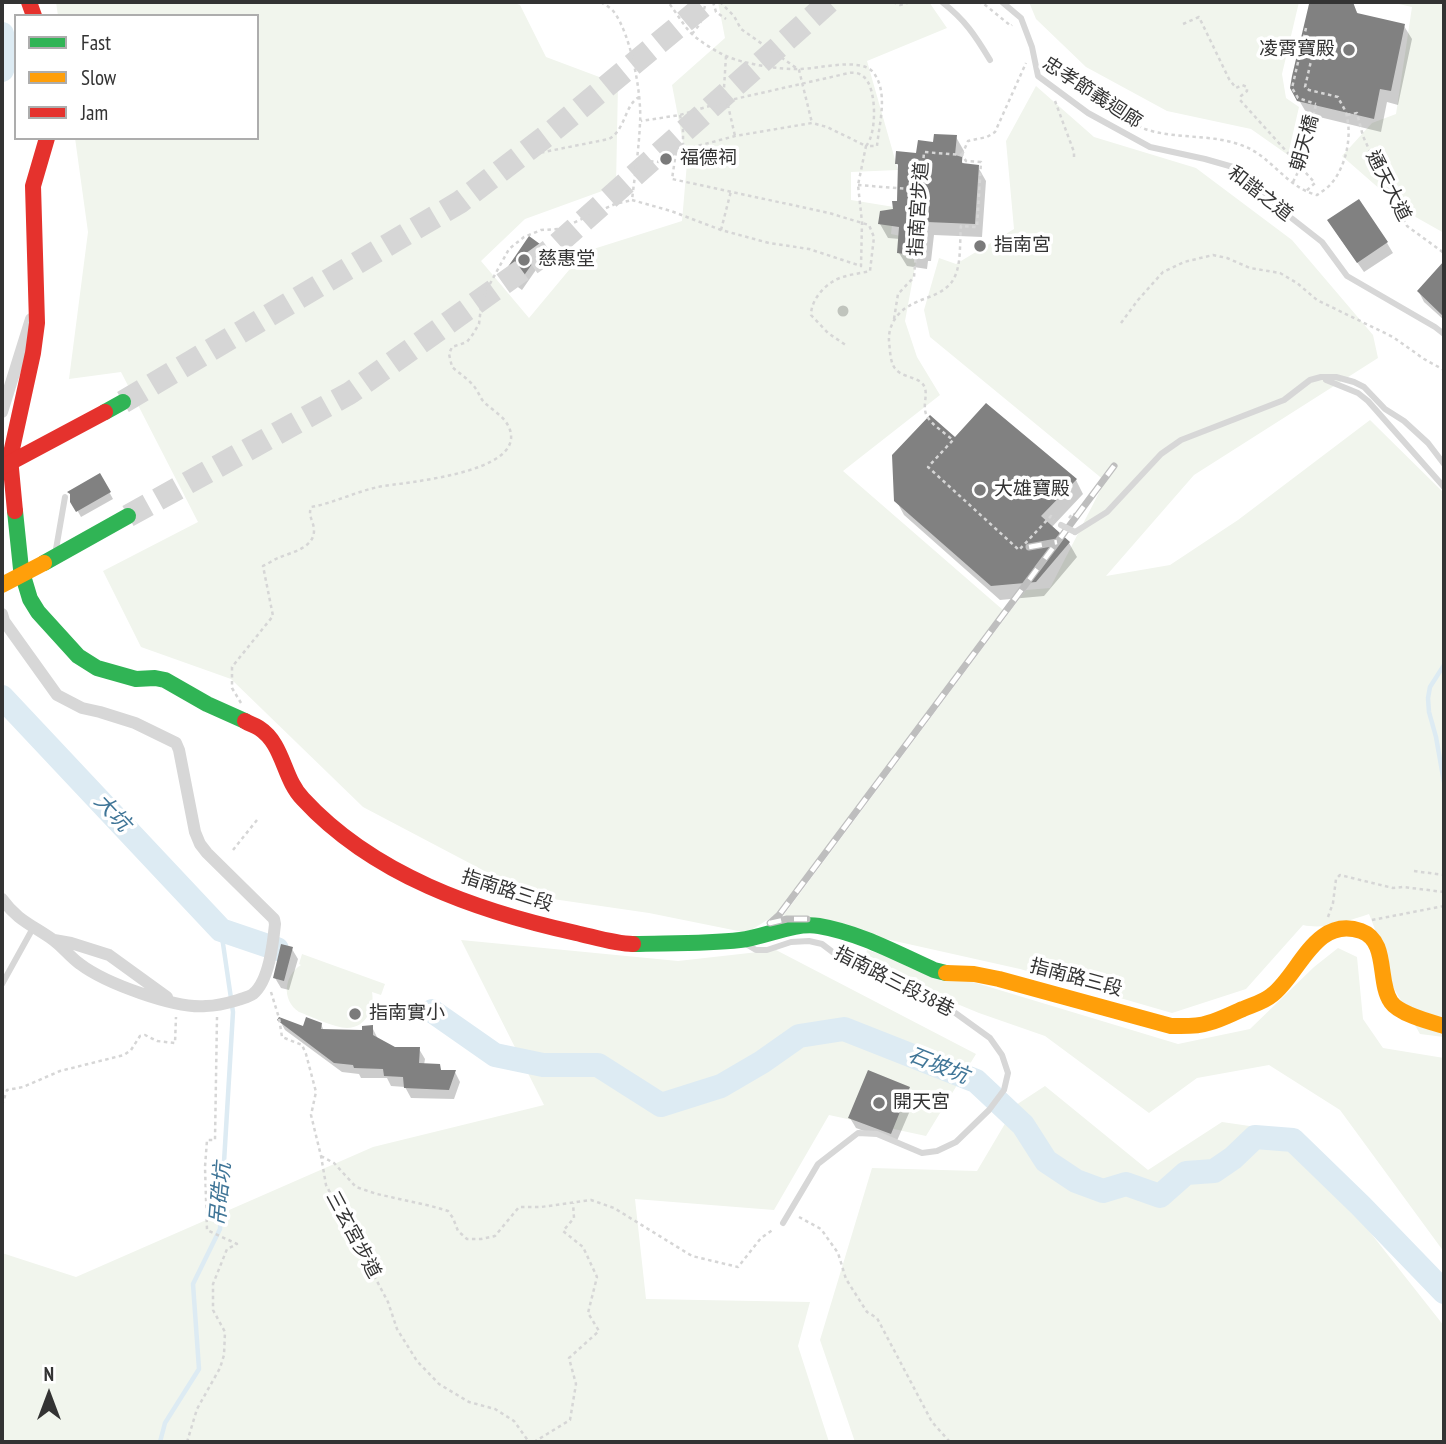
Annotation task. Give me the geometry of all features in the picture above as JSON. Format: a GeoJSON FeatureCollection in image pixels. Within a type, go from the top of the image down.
{"type":"FeatureCollection","features":[{"type":"Feature","properties":{"kind":"main road","name":"指南路三段"},"geometry":{"type":"LineString","coordinates":[[46,140],[33,186],[37,323],[10,458],[21,569],[30,599],[38,612],[78,656],[97,668],[136,679],[165,680],[207,704],[261,729],[276,745],[292,786],[302,799],[347,840],[370,856],[424,884],[490,910],[614,942],[628,944],[740,940],[800,926],[817,926],[863,937],[934,970],[999,979],[1171,1026],[1207,1024],[1270,997],[1278,991],[1310,948],[1320,939],[1342,929],[1353,929]]}},
{"type":"Feature","properties":{"kind":"main road"},"geometry":{"type":"LineString","coordinates":[[2,467],[123,402]]}},
{"type":"Feature","properties":{"kind":"main road"},"geometry":{"type":"LineString","coordinates":[[2,585],[128,516]]}},
{"type":"Feature","properties":{"kind":"main road"},"geometry":{"type":"LineString","coordinates":[[1353,929],[1365,933],[1374,941],[1389,1001],[1395,1007],[1444,1026]]}},
{"type":"Feature","properties":{"kind":"street"},"geometry":{"type":"LineString","coordinates":[[2,412],[38,295]]}},
{"type":"Feature","properties":{"kind":"street"},"geometry":{"type":"LineString","coordinates":[[2,614],[4,621],[57,695],[82,708],[135,723],[176,743],[200,845],[274,919],[274,931],[262,983],[251,996],[205,1007],[176,1004],[105,979],[79,964],[54,940],[11,911],[2,899]]}},
{"type":"Feature","properties":{"kind":"street"},"geometry":{"type":"LineString","coordinates":[[54,940],[109,955],[176,1004]]}},
{"type":"Feature","properties":{"kind":"lane"},"geometry":{"type":"LineString","coordinates":[[942,2],[959,15],[990,60]]}},
{"type":"Feature","properties":{"kind":"lane"},"geometry":{"type":"LineString","coordinates":[[1002,2],[1021,18]]}},
{"type":"Feature","properties":{"kind":"lane","name":"和諧之道"},"geometry":{"type":"LineString","coordinates":[[1021,18],[1032,47],[1038,76],[1088,113],[1150,147],[1233,167],[1260,188],[1284,213],[1322,242],[1348,276],[1444,334]]}},
{"type":"Feature","properties":{"kind":"lane"},"geometry":{"type":"LineString","coordinates":[[1061,526],[1075,532],[1107,512],[1161,454],[1181,440],[1284,400],[1310,380],[1321,377],[1336,377],[1364,387],[1385,409],[1404,421],[1428,443],[1444,464]]}},
{"type":"Feature","properties":{"kind":"lane"},"geometry":{"type":"LineString","coordinates":[[1321,377],[1358,393],[1368,401],[1444,487]]}},
{"type":"Feature","properties":{"kind":"lane"},"geometry":{"type":"LineString","coordinates":[[49,561],[65,497]]}},
{"type":"Feature","properties":{"kind":"lane"},"geometry":{"type":"LineString","coordinates":[[2,984],[33,928]]}},
{"type":"Feature","properties":{"kind":"lane","name":"指南路三段38巷"},"geometry":{"type":"LineString","coordinates":[[740,940],[756,950],[767,950],[800,941],[822,944],[847,962],[954,1012],[990,1038],[1002,1055],[1008,1073],[1004,1090],[989,1110],[956,1142],[937,1152],[922,1153],[877,1134],[858,1133],[818,1164],[790,1212]]}},
{"type":"Feature","properties":{"kind":"lane"},"geometry":{"type":"LineString","coordinates":[[783,1223],[790,1212]]}},
{"type":"Feature","properties":{"kind":"path"},"geometry":{"type":"LineString","coordinates":[[601,2],[612,9],[618,19],[632,54],[639,97],[641,121],[632,200]]}},
{"type":"Feature","properties":{"kind":"path"},"geometry":{"type":"LineString","coordinates":[[636,160],[660,162],[660,156],[735,136],[812,123],[866,145],[877,146],[882,102],[873,72],[863,66],[844,65],[799,69],[755,64],[726,56],[692,34],[668,2]]}},
{"type":"Feature","properties":{"kind":"path"},"geometry":{"type":"LineString","coordinates":[[692,34],[700,24],[706,2]]}},
{"type":"Feature","properties":{"kind":"path"},"geometry":{"type":"LineString","coordinates":[[713,2],[716,12],[726,19]]}},
{"type":"Feature","properties":{"kind":"path"},"geometry":{"type":"LineString","coordinates":[[720,2],[734,16],[741,29],[799,69],[812,123]]}},
{"type":"Feature","properties":{"kind":"path"},"geometry":{"type":"LineString","coordinates":[[893,2],[901,5],[911,2]]}},
{"type":"Feature","properties":{"kind":"path"},"geometry":{"type":"LineString","coordinates":[[978,2],[1011,26],[1021,18]]}},
{"type":"Feature","properties":{"kind":"path"},"geometry":{"type":"LineString","coordinates":[[1184,24],[1199,17],[1229,79],[1236,88],[1242,85],[1247,87],[1247,92],[1240,100],[1315,183],[1305,192]]}},
{"type":"Feature","properties":{"kind":"path"},"geometry":{"type":"LineString","coordinates":[[1305,192],[1317,195],[1330,185],[1341,169],[1349,128],[1347,115],[1338,97],[1305,87],[1314,48],[1302,46],[1306,28]]}},
{"type":"Feature","properties":{"kind":"path","name":"朝天橋"},"geometry":{"type":"LineString","coordinates":[[1293,183],[1303,162],[1316,104],[1298,98],[1292,88],[1302,46]]}},
{"type":"Feature","properties":{"kind":"path"},"geometry":{"type":"LineString","coordinates":[[726,56],[724,88],[735,136]]}},
{"type":"Feature","properties":{"kind":"path","name":"忠孝節義迴廊"},"geometry":{"type":"LineString","coordinates":[[962,155],[968,141],[987,137],[995,132],[1027,60],[1034,57],[1143,128],[1245,146],[1305,192]]}},
{"type":"Feature","properties":{"kind":"path"},"geometry":{"type":"LineString","coordinates":[[242,705],[232,688],[232,667],[273,616],[263,566],[302,550],[311,541],[314,529],[309,513],[311,507],[326,505],[375,488],[441,478],[470,470],[494,461],[506,452],[510,430],[502,417],[482,400],[478,390],[452,368],[449,354],[452,347],[467,342],[474,334],[479,324],[486,291],[509,249],[524,237],[541,230],[560,229],[615,204],[632,200],[721,230],[769,243],[809,248],[861,266],[862,222],[858,186],[866,145],[871,141],[874,106],[871,85],[864,76],[856,72],[849,73],[726,101],[680,115],[641,121]]}},
{"type":"Feature","properties":{"kind":"path"},"geometry":{"type":"LineString","coordinates":[[1049,84],[1074,157]]}},
{"type":"Feature","properties":{"kind":"path"},"geometry":{"type":"LineString","coordinates":[[534,154],[615,136],[632,103],[639,97]]}},
{"type":"Feature","properties":{"kind":"path","name":"通天大道"},"geometry":{"type":"LineString","coordinates":[[1347,115],[1357,113],[1363,136],[1407,226],[1444,253]]}},
{"type":"Feature","properties":{"kind":"path"},"geometry":{"type":"LineString","coordinates":[[680,115],[683,150]]}},
{"type":"Feature","properties":{"kind":"path"},"geometry":{"type":"LineString","coordinates":[[676,152],[672,178],[829,213],[869,225],[874,237],[870,271],[832,281],[817,297],[811,309],[811,315],[828,333],[847,346]]}},
{"type":"Feature","properties":{"kind":"path","name":"指南宮步道"},"geometry":{"type":"LineString","coordinates":[[962,155],[924,152],[914,277],[898,294],[894,319],[888,334],[895,368],[923,385],[926,391],[927,417],[953,440],[928,467],[1019,550],[1051,516],[1061,526],[1073,513],[1086,525]]}},
{"type":"Feature","properties":{"kind":"path"},"geometry":{"type":"LineString","coordinates":[[894,319],[909,305],[926,300],[948,287],[957,272],[961,226],[977,227],[981,162],[966,160],[962,155]]}},
{"type":"Feature","properties":{"kind":"path"},"geometry":{"type":"LineString","coordinates":[[858,186],[921,190]]}},
{"type":"Feature","properties":{"kind":"path"},"geometry":{"type":"LineString","coordinates":[[721,230],[731,191]]}},
{"type":"Feature","properties":{"kind":"path"},"geometry":{"type":"LineString","coordinates":[[1121,323],[1163,272],[1185,262],[1213,256],[1227,258],[1250,268],[1280,274],[1297,283],[1317,300],[1393,337],[1444,370]]}},
{"type":"Feature","properties":{"kind":"path"},"geometry":{"type":"LineString","coordinates":[[233,850],[257,820]]}},
{"type":"Feature","properties":{"kind":"path"},"geometry":{"type":"LineString","coordinates":[[1414,871],[1444,875]]}},
{"type":"Feature","properties":{"kind":"path"},"geometry":{"type":"LineString","coordinates":[[1331,933],[1328,926],[1324,927],[1324,923],[1333,903],[1336,879],[1340,875],[1392,888],[1444,892]]}},
{"type":"Feature","properties":{"kind":"path"},"geometry":{"type":"LineString","coordinates":[[1353,929],[1376,919],[1444,906]]}},
{"type":"Feature","properties":{"kind":"path","name":"三玄宮步道"},"geometry":{"type":"LineString","coordinates":[[265,973],[282,1037],[302,1045],[306,1054],[316,1092],[310,1115],[326,1185],[388,1302],[397,1329],[417,1361],[439,1384],[469,1402],[495,1409],[514,1420],[529,1442]]}},
{"type":"Feature","properties":{"kind":"path"},"geometry":{"type":"LineString","coordinates":[[2,1105],[7,1090],[23,1087],[60,1071],[124,1055],[131,1050],[140,1036],[175,1043],[176,1004]]}},
{"type":"Feature","properties":{"kind":"path"},"geometry":{"type":"LineString","coordinates":[[187,1442],[197,1409],[220,1368],[224,1355],[225,1332],[213,1310],[213,1284],[227,1249],[237,1244],[207,1230],[205,1167],[207,1140],[215,1140],[222,1004]]}},
{"type":"Feature","properties":{"kind":"path"},"geometry":{"type":"LineString","coordinates":[[321,1156],[334,1163],[356,1186],[377,1194],[448,1211],[458,1231],[467,1240],[495,1236],[519,1207],[541,1207],[591,1200],[614,1208],[692,1256],[738,1267],[761,1238],[783,1223]]}},
{"type":"Feature","properties":{"kind":"path"},"geometry":{"type":"LineString","coordinates":[[534,1442],[570,1420],[576,1384],[569,1358],[599,1331],[589,1313],[597,1277],[583,1247],[563,1231],[574,1217],[573,1203]]}},
{"type":"Feature","properties":{"kind":"path"},"geometry":{"type":"LineString","coordinates":[[790,1212],[821,1229],[838,1253],[846,1279],[867,1312],[877,1318],[932,1422],[950,1442]]}},
{"type":"Feature","properties":{"kind":"shaded area"},"geometry":{"type":"Polygon","coordinates":[[[56,2],[511,2],[520,5],[546,57],[618,84],[616,186],[525,219],[481,261],[529,318],[584,252],[682,221],[687,163],[672,85],[725,38],[718,2],[929,2],[947,28],[867,61],[898,170],[851,172],[851,200],[894,207],[891,234],[920,240],[905,321],[917,357],[940,395],[843,471],[1003,610],[777,914],[743,932],[649,913],[532,896],[363,807],[231,679],[141,647],[103,571],[198,522],[121,372],[69,379],[88,232],[75,140],[259,140],[259,14],[58,14],[56,2]]]}},
{"type":"Feature","properties":{"kind":"shaded area"},"geometry":{"type":"Polygon","coordinates":[[[1029,2],[1299,2],[1282,74],[1286,98],[1299,107],[1288,155],[1251,129],[1167,111],[1086,67],[1036,19],[1029,2]]]}},
{"type":"Feature","properties":{"kind":"shaded area"},"geometry":{"type":"Polygon","coordinates":[[[1390,2],[1444,2],[1444,233],[1405,211],[1342,156],[1372,123],[1396,114],[1412,7],[1390,2]]]}},
{"type":"Feature","properties":{"kind":"shaded area"},"geometry":{"type":"Polygon","coordinates":[[[1036,86],[1094,137],[1196,168],[1292,240],[1373,335],[1378,358],[1194,475],[1106,576],[1170,565],[1238,520],[1370,420],[1444,493],[1444,1037],[1420,1034],[1388,978],[1384,952],[1369,914],[1328,926],[1303,925],[1246,989],[1172,1013],[1020,969],[783,916],[1026,590],[1050,588],[1105,481],[930,337],[924,310],[939,258],[956,264],[1014,229],[1006,141],[1036,86]]]}},
{"type":"Feature","properties":{"kind":"shaded area"},"geometry":{"type":"Polygon","coordinates":[[[461,940],[678,961],[776,950],[976,1054],[926,1136],[829,1115],[774,1210],[635,1199],[646,1299],[810,1302],[798,1346],[829,1442],[2,1442],[2,1253],[76,1277],[373,1147],[544,1105],[461,940]]]}},
{"type":"Feature","properties":{"kind":"shaded area"},"geometry":{"type":"Polygon","coordinates":[[[1338,948],[1357,957],[1363,1019],[1383,1048],[1444,1058],[1444,1252],[1340,1110],[1269,1065],[1197,1078],[1149,1113],[1045,1036],[979,1013],[863,965],[867,950],[1178,1044],[1250,1029],[1314,967],[1338,948]]]}},
{"type":"Feature","properties":{"kind":"shaded area"},"geometry":{"type":"Polygon","coordinates":[[[302,954],[385,984],[381,995],[372,992],[372,1004],[364,1021],[347,1028],[329,1024],[293,1007],[287,994],[288,981],[295,969],[301,965],[302,954]]]}},
{"type":"Feature","properties":{"kind":"shaded area"},"geometry":{"type":"Polygon","coordinates":[[[1045,1086],[1148,1170],[1222,1122],[1291,1132],[1444,1326],[1444,1442],[855,1442],[820,1340],[872,1168],[977,1171],[1016,1105],[1045,1086]]]}},
{"type":"Feature","properties":{"kind":"building","name":"凌霄寶殿"},"geometry":{"type":"Polygon","coordinates":[[[1353,2],[1357,13],[1405,24],[1391,91],[1380,89],[1374,119],[1297,101],[1290,88],[1309,4],[1353,2]]]}},
{"type":"Feature","properties":{"kind":"building"},"geometry":{"type":"Polygon","coordinates":[[[934,134],[957,135],[955,155],[962,157],[962,163],[979,165],[975,224],[927,222],[920,256],[897,253],[899,227],[878,224],[880,211],[893,209],[892,201],[897,201],[896,151],[916,153],[918,140],[933,142],[934,134]]]}},
{"type":"Feature","properties":{"kind":"building"},"geometry":{"type":"Polygon","coordinates":[[[1359,199],[1388,242],[1357,263],[1327,220],[1359,199]]]}},
{"type":"Feature","properties":{"kind":"building","name":"慈惠堂"},"geometry":{"type":"Polygon","coordinates":[[[529,236],[544,247],[518,284],[503,274],[529,236]]]}},
{"type":"Feature","properties":{"kind":"building"},"geometry":{"type":"Polygon","coordinates":[[[1444,261],[1444,317],[1417,291],[1444,261]]]}},
{"type":"Feature","properties":{"kind":"building","name":"大雄寶殿"},"geometry":{"type":"Polygon","coordinates":[[[986,403],[1077,479],[1041,516],[1070,542],[1036,582],[991,586],[894,501],[892,455],[930,415],[955,437],[986,403]]]}},
{"type":"Feature","properties":{"kind":"building"},"geometry":{"type":"Polygon","coordinates":[[[100,473],[111,492],[76,512],[67,492],[100,473]]]}},
{"type":"Feature","properties":{"kind":"building"},"geometry":{"type":"Polygon","coordinates":[[[281,944],[293,947],[284,981],[273,978],[281,944]]]}},
{"type":"Feature","properties":{"kind":"building"},"geometry":{"type":"Polygon","coordinates":[[[279,1017],[303,1026],[306,1017],[322,1023],[321,1029],[362,1030],[362,1026],[373,1025],[373,1035],[395,1047],[420,1047],[419,1063],[440,1064],[441,1070],[456,1070],[449,1090],[404,1088],[403,1077],[384,1076],[383,1069],[354,1068],[353,1065],[334,1063],[277,1020],[279,1017]]]}},
{"type":"Feature","properties":{"kind":"building","name":"開天宮"},"geometry":{"type":"Polygon","coordinates":[[[868,1070],[910,1087],[891,1134],[848,1118],[868,1070]]]}},
{"type":"Feature","properties":{"kind":"waterway","name":"大坑"},"geometry":{"type":"LineString","coordinates":[[2,34],[8,53],[2,70]]}},
{"type":"Feature","properties":{"kind":"waterway"},"geometry":{"type":"LineString","coordinates":[[1444,665],[1430,687],[1428,698],[1444,782]]}},
{"type":"Feature","properties":{"kind":"waterway","name":"大坑"},"geometry":{"type":"LineString","coordinates":[[2,697],[221,930],[277,949]]}},
{"type":"Feature","properties":{"kind":"waterway","name":"吊硞坑"},"geometry":{"type":"LineString","coordinates":[[160,1442],[165,1423],[199,1369],[193,1284],[220,1229],[233,1012],[221,930]]}},
{"type":"Feature","properties":{"kind":"waterway","name":"石坡坑"},"geometry":{"type":"LineString","coordinates":[[432,1011],[495,1055],[543,1065],[598,1065],[661,1105],[721,1086],[799,1036],[844,1029],[976,1081],[1023,1125],[1046,1161],[1076,1181],[1103,1191],[1126,1184],[1160,1196],[1186,1173],[1214,1171],[1233,1158],[1255,1137],[1293,1140],[1444,1292]]}},
{"type":"Feature","properties":{"kind":"tunnel"},"geometry":{"type":"LineString","coordinates":[[123,402],[460,202],[550,133],[708,2]]}},
{"type":"Feature","properties":{"kind":"tunnel"},"geometry":{"type":"LineString","coordinates":[[128,516],[350,393],[553,248],[829,2]]}},
{"type":"Feature","properties":{"kind":"railway"},"geometry":{"type":"LineString","coordinates":[[807,919],[787,919],[770,923],[779,915],[1114,466]]}},
{"type":"Feature","properties":{"kind":"railway"},"geometry":{"type":"LineString","coordinates":[[1029,547],[1057,542]]}},
{"type":"Feature","properties":{"kind":"traffic: fast"},"geometry":{"type":"LineString","coordinates":[[105,412],[123,402]]}},
{"type":"Feature","properties":{"kind":"traffic: fast"},"geometry":{"type":"LineString","coordinates":[[15,511],[21,569],[30,599],[38,612],[78,656],[97,668],[136,679],[165,680],[207,704],[245,721]]}},
{"type":"Feature","properties":{"kind":"traffic: fast"},"geometry":{"type":"LineString","coordinates":[[44,563],[128,516]]}},
{"type":"Feature","properties":{"kind":"traffic: fast"},"geometry":{"type":"LineString","coordinates":[[633,944],[727,941],[809,925],[834,929],[863,939],[946,973]]}},
{"type":"Feature","properties":{"kind":"traffic: slow"},"geometry":{"type":"LineString","coordinates":[[2,585],[44,563]]}},
{"type":"Feature","properties":{"kind":"traffic: slow"},"geometry":{"type":"LineString","coordinates":[[946,973],[974,974],[999,979],[1171,1026],[1195,1026],[1217,1020],[1269,997],[1282,986],[1320,939],[1331,931],[1345,928],[1361,931],[1370,936],[1376,944],[1387,994],[1395,1006],[1415,1017],[1444,1026]]}},
{"type":"Feature","properties":{"kind":"traffic: jam"},"geometry":{"type":"LineString","coordinates":[[29,2],[33,14]]}},
{"type":"Feature","properties":{"kind":"traffic: jam"},"geometry":{"type":"LineString","coordinates":[[15,511],[10,458],[37,323],[33,186],[46,140]]}},
{"type":"Feature","properties":{"kind":"traffic: jam"},"geometry":{"type":"LineString","coordinates":[[2,467],[105,412]]}},
{"type":"Feature","properties":{"kind":"traffic: jam"},"geometry":{"type":"LineString","coordinates":[[245,721],[259,728],[274,743],[291,782],[303,799],[331,826],[394,869],[465,901],[501,913],[604,940],[633,944]]}},
{"type":"Feature","properties":{"kind":"place","name":"凌霄寶殿"},"geometry":{"type":"Point","coordinates":[1349,50]}},
{"type":"Feature","properties":{"kind":"place","name":"福德祠"},"geometry":{"type":"Point","coordinates":[666,159]}},
{"type":"Feature","properties":{"kind":"place","name":"指南宮"},"geometry":{"type":"Point","coordinates":[980,246]}},
{"type":"Feature","properties":{"kind":"place","name":"慈惠堂"},"geometry":{"type":"Point","coordinates":[524,260]}},
{"type":"Feature","properties":{"kind":"place","name":"大雄寶殿"},"geometry":{"type":"Point","coordinates":[980,490]}},
{"type":"Feature","properties":{"kind":"place","name":"指南實小"},"geometry":{"type":"Point","coordinates":[355,1014]}},
{"type":"Feature","properties":{"kind":"place","name":"開天宮"},"geometry":{"type":"Point","coordinates":[879,1103]}}]}
